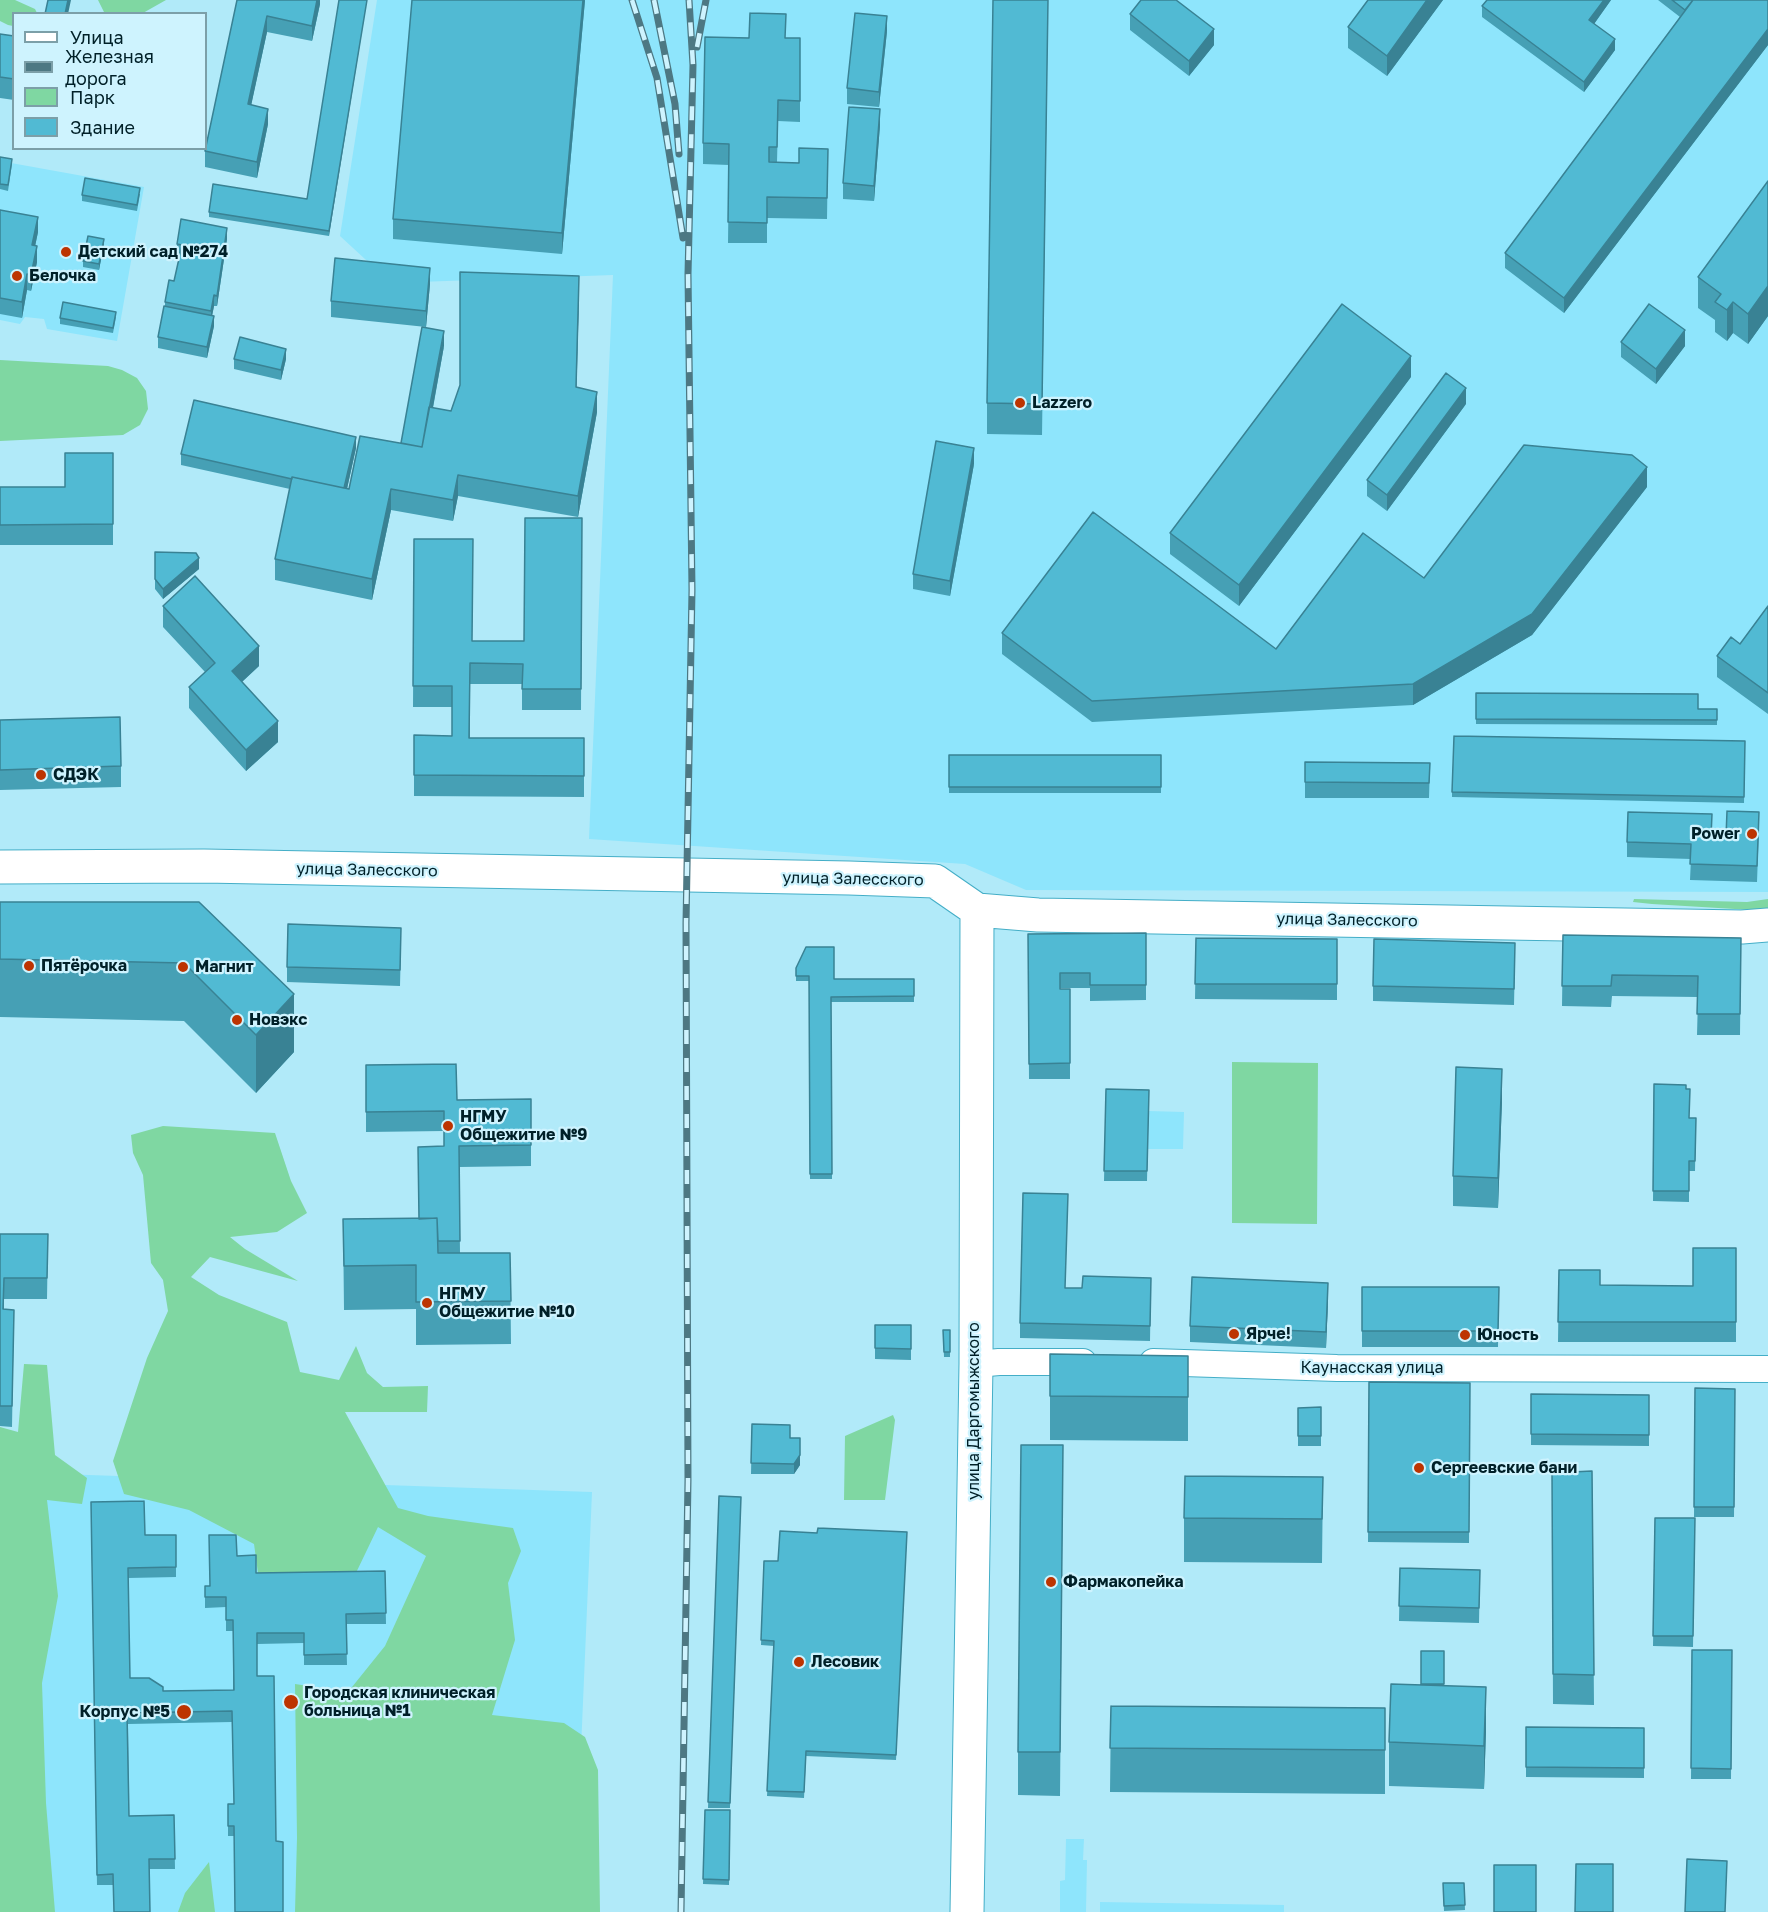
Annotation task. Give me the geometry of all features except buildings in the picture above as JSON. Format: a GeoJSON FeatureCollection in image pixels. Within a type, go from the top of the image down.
{"type":"FeatureCollection","features":[{"type":"Feature","properties":{"kind":"main road","name":"улица Залесского"},"geometry":{"type":"LineString","coordinates":[[0,867],[204,866],[935,881],[977,910],[1061,915],[1742,927],[1768,925]]}},
{"type":"Feature","properties":{"kind":"main road","name":"улица Даргомыжского"},"geometry":{"type":"LineString","coordinates":[[967,1912],[976,1365],[977,910]]}},
{"type":"Feature","properties":{"kind":"street","name":"Каунасская улица"},"geometry":{"type":"LineString","coordinates":[[976,1365],[999,1362],[1115,1362],[1337,1368],[1768,1369]]}},
{"type":"Feature","properties":{"kind":"shaded area"},"geometry":{"type":"Polygon","coordinates":[[[377,0],[1768,0],[1768,892],[1026,890],[965,864],[589,839],[613,275],[391,283],[340,236],[377,0]]]}},
{"type":"Feature","properties":{"kind":"shaded area","name":"Детский сад №274"},"geometry":{"type":"Polygon","coordinates":[[[0,161],[144,187],[117,341],[47,329],[44,319],[25,317],[20,324],[0,320],[0,161]]]}},
{"type":"Feature","properties":{"kind":"shaded area"},"geometry":{"type":"Polygon","coordinates":[[[1148,1111],[1184,1112],[1183,1149],[1148,1149],[1148,1111]]]}},
{"type":"Feature","properties":{"kind":"shaded area","name":"Городская клиническая больница №1"},"geometry":{"type":"Polygon","coordinates":[[[0,1472],[592,1492],[574,1912],[0,1912],[0,1472]]]}},
{"type":"Feature","properties":{"kind":"shaded area"},"geometry":{"type":"Polygon","coordinates":[[[1066,1839],[1084,1839],[1083,1860],[1087,1860],[1086,1912],[1060,1912],[1060,1881],[1065,1880],[1066,1839]]]}},
{"type":"Feature","properties":{"kind":"shaded area"},"geometry":{"type":"Polygon","coordinates":[[[1100,1902],[1284,1905],[1284,1912],[1100,1912],[1100,1902]]]}},
{"type":"Feature","properties":{"kind":"green space"},"geometry":{"type":"Polygon","coordinates":[[[0,0],[15,0],[35,9],[36,12],[12,12],[12,26],[0,21],[0,0]]]}},
{"type":"Feature","properties":{"kind":"green space"},"geometry":{"type":"Polygon","coordinates":[[[98,0],[166,0],[145,12],[104,12],[98,0]]]}},
{"type":"Feature","properties":{"kind":"green space"},"geometry":{"type":"Polygon","coordinates":[[[0,360],[108,366],[122,370],[137,378],[146,391],[148,409],[140,425],[123,435],[0,441],[0,360]]]}},
{"type":"Feature","properties":{"kind":"green space"},"geometry":{"type":"Polygon","coordinates":[[[1634,899],[1747,902],[1768,899],[1768,911],[1652,904],[1633,902],[1634,899]]]}},
{"type":"Feature","properties":{"kind":"green space"},"geometry":{"type":"Polygon","coordinates":[[[1232,1062],[1318,1063],[1317,1224],[1232,1223],[1232,1062]]]}},
{"type":"Feature","properties":{"kind":"green space"},"geometry":{"type":"Polygon","coordinates":[[[163,1126],[275,1133],[291,1181],[307,1213],[277,1232],[230,1237],[245,1249],[298,1281],[210,1257],[191,1277],[219,1295],[287,1322],[300,1372],[339,1380],[356,1346],[367,1373],[383,1387],[428,1386],[427,1412],[345,1412],[398,1508],[428,1516],[513,1528],[521,1551],[508,1583],[515,1640],[492,1715],[564,1723],[585,1737],[598,1770],[600,1912],[295,1912],[297,1838],[295,1684],[348,1692],[385,1646],[426,1556],[378,1527],[354,1577],[258,1573],[254,1544],[189,1510],[124,1494],[113,1461],[147,1358],[168,1311],[163,1280],[151,1263],[143,1175],[133,1153],[131,1135],[163,1126]]]}},
{"type":"Feature","properties":{"kind":"green space"},"geometry":{"type":"Polygon","coordinates":[[[24,1364],[47,1365],[55,1455],[87,1478],[82,1504],[47,1500],[58,1596],[42,1683],[46,1803],[55,1912],[0,1912],[0,1427],[18,1432],[24,1364]]]}},
{"type":"Feature","properties":{"kind":"green space"},"geometry":{"type":"Polygon","coordinates":[[[893,1415],[895,1420],[885,1500],[844,1500],[845,1436],[893,1415]]]}},
{"type":"Feature","properties":{"kind":"green space"},"geometry":{"type":"Polygon","coordinates":[[[209,1862],[215,1912],[178,1912],[185,1893],[209,1862]]]}},
{"type":"Feature","properties":{"kind":"railway"},"geometry":{"type":"LineString","coordinates":[[632,0],[657,78],[683,238]]}},
{"type":"Feature","properties":{"kind":"railway"},"geometry":{"type":"LineString","coordinates":[[654,0],[675,104],[679,154]]}},
{"type":"Feature","properties":{"kind":"railway"},"geometry":{"type":"LineString","coordinates":[[681,1912],[688,1480],[686,923],[692,590],[688,274],[693,65],[689,0]]}},
{"type":"Feature","properties":{"kind":"railway"},"geometry":{"type":"LineString","coordinates":[[697,47],[706,0]]}},
{"type":"Feature","properties":{"kind":"place","name":"Детский сад №274"},"geometry":{"type":"Point","coordinates":[66,252]}},
{"type":"Feature","properties":{"kind":"place","name":"Белочка"},"geometry":{"type":"Point","coordinates":[17,276]}},
{"type":"Feature","properties":{"kind":"place","name":"Lazzero"},"geometry":{"type":"Point","coordinates":[1020,403]}},
{"type":"Feature","properties":{"kind":"place","name":"СДЭК"},"geometry":{"type":"Point","coordinates":[41,775]}},
{"type":"Feature","properties":{"kind":"place","name":"Power"},"geometry":{"type":"Point","coordinates":[1752,834]}},
{"type":"Feature","properties":{"kind":"place","name":"Пятёрочка"},"geometry":{"type":"Point","coordinates":[29,966]}},
{"type":"Feature","properties":{"kind":"place","name":"Магнит"},"geometry":{"type":"Point","coordinates":[183,967]}},
{"type":"Feature","properties":{"kind":"place","name":"Новэкс"},"geometry":{"type":"Point","coordinates":[237,1020]}},
{"type":"Feature","properties":{"kind":"place","name":"НГМУ Общежитие №9"},"geometry":{"type":"Point","coordinates":[448,1126]}},
{"type":"Feature","properties":{"kind":"place","name":"НГМУ Общежитие №10"},"geometry":{"type":"Point","coordinates":[427,1303]}},
{"type":"Feature","properties":{"kind":"place","name":"Ярче!"},"geometry":{"type":"Point","coordinates":[1234,1334]}},
{"type":"Feature","properties":{"kind":"place","name":"Юность"},"geometry":{"type":"Point","coordinates":[1465,1335]}},
{"type":"Feature","properties":{"kind":"place","name":"Сергеевские бани"},"geometry":{"type":"Point","coordinates":[1419,1468]}},
{"type":"Feature","properties":{"kind":"place","name":"Фармакопейка"},"geometry":{"type":"Point","coordinates":[1051,1582]}},
{"type":"Feature","properties":{"kind":"place","name":"Лесовик"},"geometry":{"type":"Point","coordinates":[799,1662]}},
{"type":"Feature","properties":{"kind":"place","name":"Городская клиническая больница №1"},"geometry":{"type":"Point","coordinates":[291,1702]}},
{"type":"Feature","properties":{"kind":"place","name":"Корпус №5"},"geometry":{"type":"Point","coordinates":[184,1712]}}]}
